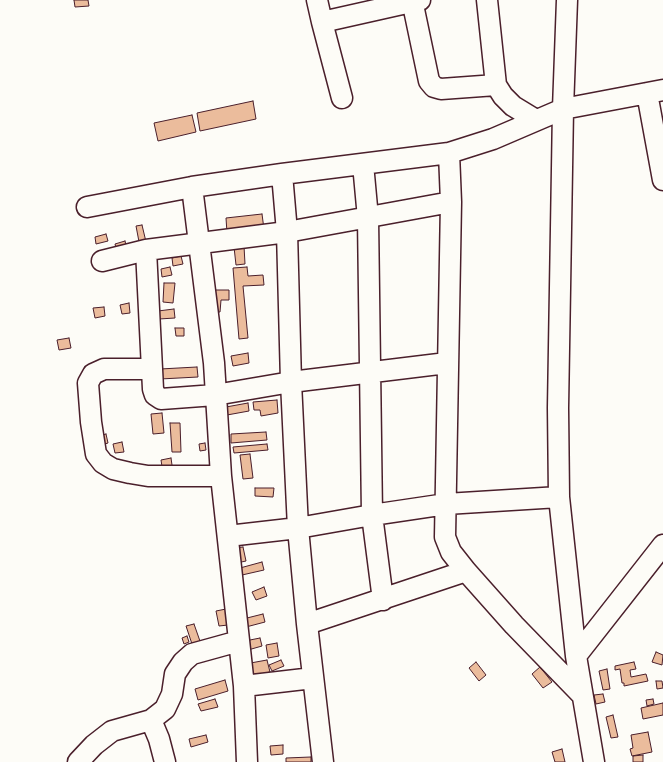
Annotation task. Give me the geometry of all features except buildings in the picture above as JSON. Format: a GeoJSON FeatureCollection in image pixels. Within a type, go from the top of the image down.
{"type":"FeatureCollection","features":[{"type":"Feature","properties":{"kind":"street"},"geometry":{"type":"LineString","coordinates":[[318,0],[322,22],[342,98]]}},
{"type":"Feature","properties":{"kind":"street"},"geometry":{"type":"LineString","coordinates":[[487,0],[496,85],[503,96],[513,106],[536,120]]}},
{"type":"Feature","properties":{"kind":"street"},"geometry":{"type":"LineString","coordinates":[[566,0],[558,408],[560,497],[576,656],[581,694],[594,762]]}},
{"type":"Feature","properties":{"kind":"street"},"geometry":{"type":"LineString","coordinates":[[322,22],[415,1],[429,81],[434,87],[440,89],[496,85]]}},
{"type":"Feature","properties":{"kind":"street"},"geometry":{"type":"LineString","coordinates":[[88,207],[192,187],[449,153],[493,139],[563,109],[655,92],[663,180]]}},
{"type":"Feature","properties":{"kind":"street"},"geometry":{"type":"LineString","coordinates":[[449,153],[451,202],[445,537],[451,552],[466,572],[514,625],[581,694]]}},
{"type":"Feature","properties":{"kind":"street"},"geometry":{"type":"LineString","coordinates":[[363,164],[368,218],[372,515],[382,600]]}},
{"type":"Feature","properties":{"kind":"street"},"geometry":{"type":"LineString","coordinates":[[282,174],[287,232],[291,382],[298,528],[307,624],[323,762]]}},
{"type":"Feature","properties":{"kind":"street"},"geometry":{"type":"LineString","coordinates":[[192,187],[214,363],[221,476],[244,686],[247,762]]}},
{"type":"Feature","properties":{"kind":"street"},"geometry":{"type":"LineString","coordinates":[[102,261],[146,250],[287,232],[451,202]]}},
{"type":"Feature","properties":{"kind":"street"},"geometry":{"type":"LineString","coordinates":[[146,250],[153,389],[155,395],[161,399],[215,394],[291,382],[447,363]]}},
{"type":"Feature","properties":{"kind":"street"},"geometry":{"type":"LineString","coordinates":[[152,368],[104,369],[93,374],[88,383],[91,422],[96,454],[103,463],[113,469],[130,473],[148,476],[221,476]]}},
{"type":"Feature","properties":{"kind":"street"},"geometry":{"type":"LineString","coordinates":[[228,536],[298,528],[446,504],[560,497]]}},
{"type":"Feature","properties":{"kind":"street"},"geometry":{"type":"LineString","coordinates":[[576,656],[663,545]]}},
{"type":"Feature","properties":{"kind":"street"},"geometry":{"type":"LineString","coordinates":[[307,624],[466,572]]}},
{"type":"Feature","properties":{"kind":"street"},"geometry":{"type":"LineString","coordinates":[[78,762],[94,745],[112,731],[151,720],[165,709],[172,694],[175,674],[183,662],[192,654],[239,641]]}},
{"type":"Feature","properties":{"kind":"street"},"geometry":{"type":"LineString","coordinates":[[244,686],[313,678]]}},
{"type":"Feature","properties":{"kind":"street"},"geometry":{"type":"LineString","coordinates":[[151,720],[159,739],[165,762]]}}]}
